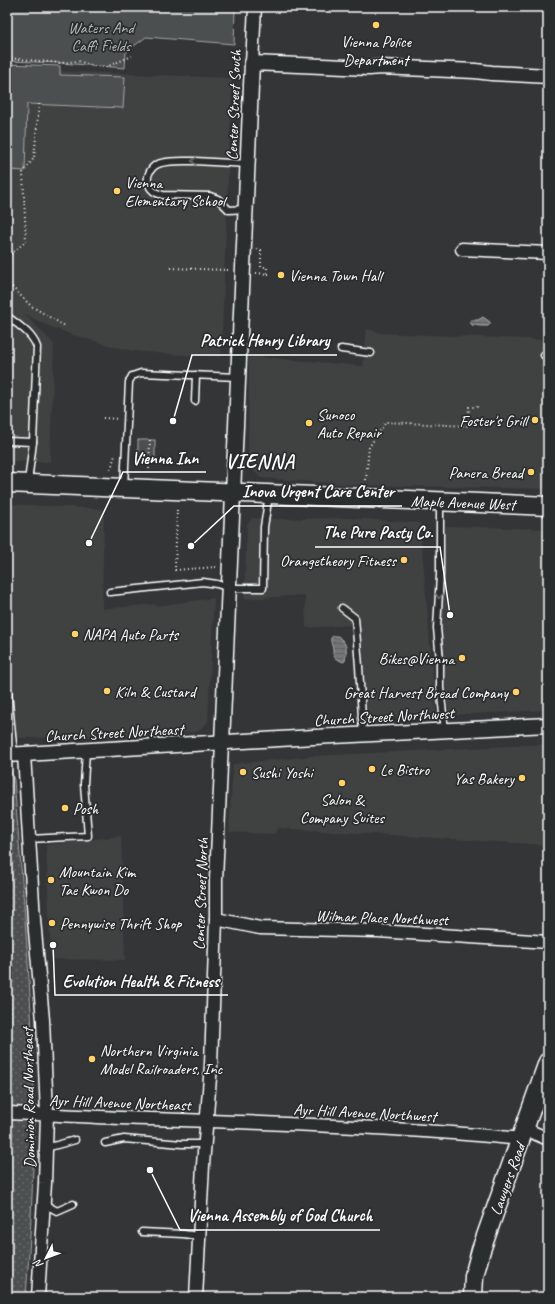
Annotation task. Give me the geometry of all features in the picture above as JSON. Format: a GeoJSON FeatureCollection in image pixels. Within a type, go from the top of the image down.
{"type":"FeatureCollection","features":[{"type":"Feature","properties":{"kind":"main road","name":"Maple Avenue West"},"geometry":{"type":"LineString","coordinates":[[7,483],[548,506]]}},
{"type":"Feature","properties":{"kind":"main road","name":"Lawyers Road"},"geometry":{"type":"LineString","coordinates":[[473,1297],[474,1276],[481,1250],[548,1062]]}},
{"type":"Feature","properties":{"kind":"street","name":"Center Street South"},"geometry":{"type":"LineString","coordinates":[[233,492],[255,7]]}},
{"type":"Feature","properties":{"kind":"street"},"geometry":{"type":"LineString","coordinates":[[252,63],[369,68],[380,67],[468,70],[548,76]]}},
{"type":"Feature","properties":{"kind":"street"},"geometry":{"type":"LineString","coordinates":[[462,249],[548,253]]}},
{"type":"Feature","properties":{"kind":"street","name":"Center Street North"},"geometry":{"type":"LineString","coordinates":[[196,1297],[213,1029],[216,880],[233,492]]}},
{"type":"Feature","properties":{"kind":"street","name":"Church Street Northwest"},"geometry":{"type":"LineString","coordinates":[[222,743],[548,725]]}},
{"type":"Feature","properties":{"kind":"street","name":"Church Street Northeast"},"geometry":{"type":"LineString","coordinates":[[15,755],[222,743]]}},
{"type":"Feature","properties":{"kind":"street","name":"Dominion Road Northeast"},"geometry":{"type":"LineString","coordinates":[[15,755],[29,839],[43,1020],[47,1114],[44,1204],[38,1297]]}},
{"type":"Feature","properties":{"kind":"street","name":"Wilmar Place Northwest"},"geometry":{"type":"LineString","coordinates":[[216,919],[260,928],[378,931],[548,942]]}},
{"type":"Feature","properties":{"kind":"street","name":"Ayr Hill Avenue Northeast"},"geometry":{"type":"LineString","coordinates":[[9,1108],[47,1114],[95,1118],[207,1121]]}},
{"type":"Feature","properties":{"kind":"street","name":"Ayr Hill Avenue Northwest"},"geometry":{"type":"LineString","coordinates":[[207,1121],[443,1132],[523,1134],[548,1139]]}},
{"type":"Feature","properties":{"kind":"lane"},"geometry":{"type":"LineString","coordinates":[[246,209],[230,210],[218,199],[210,196],[163,195],[157,193],[149,184],[148,176],[155,166],[161,163],[178,161],[248,164]]}},
{"type":"Feature","properties":{"kind":"lane"},"geometry":{"type":"LineString","coordinates":[[7,316],[28,333],[34,340],[36,347],[33,442],[27,484]]}},
{"type":"Feature","properties":{"kind":"lane"},"geometry":{"type":"LineString","coordinates":[[342,349],[372,353]]}},
{"type":"Feature","properties":{"kind":"lane"},"geometry":{"type":"LineString","coordinates":[[124,488],[127,409],[129,382],[132,376],[141,373],[238,378]]}},
{"type":"Feature","properties":{"kind":"lane"},"geometry":{"type":"LineString","coordinates":[[195,401],[196,375]]}},
{"type":"Feature","properties":{"kind":"lane"},"geometry":{"type":"LineString","coordinates":[[7,441],[33,442]]}},
{"type":"Feature","properties":{"kind":"lane"},"geometry":{"type":"LineString","coordinates":[[110,592],[203,582],[229,588],[263,588],[264,527],[269,494]]}},
{"type":"Feature","properties":{"kind":"lane"},"geometry":{"type":"LineString","coordinates":[[440,501],[440,575],[436,628],[440,660],[440,688],[445,730]]}},
{"type":"Feature","properties":{"kind":"lane"},"geometry":{"type":"LineString","coordinates":[[342,608],[356,618],[363,735]]}},
{"type":"Feature","properties":{"kind":"lane"},"geometry":{"type":"LineString","coordinates":[[7,682],[15,755]]}},
{"type":"Feature","properties":{"kind":"lane"},"geometry":{"type":"LineString","coordinates":[[29,839],[88,836],[84,784],[86,751]]}},
{"type":"Feature","properties":{"kind":"lane"},"geometry":{"type":"LineString","coordinates":[[104,1144],[124,1139],[182,1144],[205,1144]]}},
{"type":"Feature","properties":{"kind":"lane"},"geometry":{"type":"LineString","coordinates":[[46,1148],[75,1140]]}},
{"type":"Feature","properties":{"kind":"lane"},"geometry":{"type":"LineString","coordinates":[[44,1204],[57,1211],[73,1204]]}},
{"type":"Feature","properties":{"kind":"lane"},"geometry":{"type":"LineString","coordinates":[[142,1232],[199,1236]]}},
{"type":"Feature","properties":{"kind":"path"},"geometry":{"type":"LineString","coordinates":[[7,58],[61,63],[78,61],[94,66],[106,67],[132,56]]}},
{"type":"Feature","properties":{"kind":"path"},"geometry":{"type":"LineString","coordinates":[[39,104],[34,158],[23,173],[26,241],[10,255],[8,283],[31,306],[65,326]]}},
{"type":"Feature","properties":{"kind":"path"},"geometry":{"type":"LineString","coordinates":[[255,273],[268,274],[267,267],[261,267],[261,250],[256,249]]}},
{"type":"Feature","properties":{"kind":"path"},"geometry":{"type":"LineString","coordinates":[[172,268],[231,270]]}},
{"type":"Feature","properties":{"kind":"path"},"geometry":{"type":"LineString","coordinates":[[366,480],[369,447],[386,422],[468,426],[469,407],[479,407]]}},
{"type":"Feature","properties":{"kind":"path"},"geometry":{"type":"LineString","coordinates":[[103,418],[121,419]]}},
{"type":"Feature","properties":{"kind":"path"},"geometry":{"type":"LineString","coordinates":[[149,470],[150,438]]}},
{"type":"Feature","properties":{"kind":"path"},"geometry":{"type":"LineString","coordinates":[[177,510],[175,570],[218,566]]}},
{"type":"Feature","properties":{"kind":"path"},"geometry":{"type":"LineString","coordinates":[[7,895],[10,981],[9,1108]]}},
{"type":"Feature","properties":{"kind":"path"},"geometry":{"type":"LineString","coordinates":[[7,1229],[10,1128]]}},
{"type":"Feature","properties":{"kind":"shaded area","name":"Vienna Elementary School"},"geometry":{"type":"Polygon","coordinates":[[[7,69],[232,78],[221,357],[134,351],[111,346],[70,334],[44,324],[23,313],[54,344],[50,462],[7,461],[7,69]]]}},
{"type":"Feature","properties":{"kind":"shaded area"},"geometry":{"type":"Polygon","coordinates":[[[483,317],[490,322],[488,326],[472,325],[470,322],[471,320],[478,320],[483,317]]]}},
{"type":"Feature","properties":{"kind":"shaded area"},"geometry":{"type":"Polygon","coordinates":[[[367,329],[381,333],[548,340],[548,489],[354,485],[261,478],[248,466],[249,356],[363,366],[367,329]]]}},
{"type":"Feature","properties":{"kind":"shaded area"},"geometry":{"type":"Polygon","coordinates":[[[7,504],[104,509],[102,609],[155,604],[156,606],[214,598],[208,722],[197,732],[116,737],[18,738],[7,684],[7,504]]]}},
{"type":"Feature","properties":{"kind":"shaded area"},"geometry":{"type":"Polygon","coordinates":[[[252,518],[350,518],[420,523],[436,715],[368,719],[359,615],[353,625],[306,628],[305,595],[244,599],[247,525],[252,518]]]}},
{"type":"Feature","properties":{"kind":"shaded area"},"geometry":{"type":"Polygon","coordinates":[[[446,526],[548,529],[548,710],[449,715],[440,637],[446,526]]]}},
{"type":"Feature","properties":{"kind":"shaded area"},"geometry":{"type":"Polygon","coordinates":[[[333,636],[338,636],[345,644],[346,653],[345,661],[343,662],[335,658],[333,654],[331,638],[333,636]]]}},
{"type":"Feature","properties":{"kind":"shaded area"},"geometry":{"type":"Polygon","coordinates":[[[548,744],[548,845],[278,828],[274,834],[229,832],[233,764],[314,756],[548,744]]]}},
{"type":"Feature","properties":{"kind":"shaded area"},"geometry":{"type":"Polygon","coordinates":[[[121,836],[125,960],[51,959],[46,845],[121,836]]]}},
{"type":"Feature","properties":{"kind":"green space","name":"Waters And Caffi Fields"},"geometry":{"type":"Polygon","coordinates":[[[7,7],[235,7],[234,44],[146,37],[126,52],[125,68],[61,63],[7,61],[7,7]]]}},
{"type":"Feature","properties":{"kind":"green space"},"geometry":{"type":"Polygon","coordinates":[[[7,64],[60,66],[60,75],[125,77],[123,108],[27,104],[25,171],[11,170],[9,212],[7,212],[7,64]]]}},
{"type":"Feature","properties":{"kind":"green space"},"geometry":{"type":"Polygon","coordinates":[[[138,440],[155,440],[155,461],[138,461],[138,440]]]}},
{"type":"Feature","properties":{"kind":"green space"},"geometry":{"type":"Polygon","coordinates":[[[7,760],[14,780],[28,954],[33,1048],[34,1119],[31,1226],[26,1297],[7,1297],[7,760]]]}},
{"type":"Feature","properties":{"kind":"place","name":"Vienna Police Department"},"geometry":{"type":"Point","coordinates":[376,25]}},
{"type":"Feature","properties":{"kind":"place","name":"Vienna Elementary School"},"geometry":{"type":"Point","coordinates":[117,191]}},
{"type":"Feature","properties":{"kind":"place","name":"Vienna Town Hall"},"geometry":{"type":"Point","coordinates":[281,275]}},
{"type":"Feature","properties":{"kind":"place","name":"Foster's Grill"},"geometry":{"type":"Point","coordinates":[535,420]}},
{"type":"Feature","properties":{"kind":"place","name":"Patrick Henry Library"},"geometry":{"type":"Point","coordinates":[173,421]}},
{"type":"Feature","properties":{"kind":"place","name":"Sunoco Auto Repair"},"geometry":{"type":"Point","coordinates":[309,423]}},
{"type":"Feature","properties":{"kind":"place","name":"Panera Bread"},"geometry":{"type":"Point","coordinates":[531,472]}},
{"type":"Feature","properties":{"kind":"place","name":"Vienna Inn"},"geometry":{"type":"Point","coordinates":[89,543]}},
{"type":"Feature","properties":{"kind":"place","name":"Inova Urgent Care Center"},"geometry":{"type":"Point","coordinates":[191,546]}},
{"type":"Feature","properties":{"kind":"place","name":"Orangetheory Fitness"},"geometry":{"type":"Point","coordinates":[404,560]}},
{"type":"Feature","properties":{"kind":"place","name":"The Pure Pasty Co."},"geometry":{"type":"Point","coordinates":[450,615]}},
{"type":"Feature","properties":{"kind":"place","name":"NAPA Auto Parts"},"geometry":{"type":"Point","coordinates":[75,634]}},
{"type":"Feature","properties":{"kind":"place","name":"Bikes@Vienna"},"geometry":{"type":"Point","coordinates":[462,658]}},
{"type":"Feature","properties":{"kind":"place","name":"Kiln & Custard"},"geometry":{"type":"Point","coordinates":[107,691]}},
{"type":"Feature","properties":{"kind":"place","name":"Great Harvest Bread Company"},"geometry":{"type":"Point","coordinates":[516,692]}},
{"type":"Feature","properties":{"kind":"place","name":"Le Bistro"},"geometry":{"type":"Point","coordinates":[372,769]}},
{"type":"Feature","properties":{"kind":"place","name":"Sushi Yoshi"},"geometry":{"type":"Point","coordinates":[243,772]}},
{"type":"Feature","properties":{"kind":"place","name":"Yas Bakery"},"geometry":{"type":"Point","coordinates":[522,778]}},
{"type":"Feature","properties":{"kind":"place","name":"Salon & Company Suites"},"geometry":{"type":"Point","coordinates":[342,783]}},
{"type":"Feature","properties":{"kind":"place","name":"Posh"},"geometry":{"type":"Point","coordinates":[65,808]}},
{"type":"Feature","properties":{"kind":"place","name":"Mountain Kim Tae Kwon Do"},"geometry":{"type":"Point","coordinates":[51,880]}},
{"type":"Feature","properties":{"kind":"place","name":"Pennywise Thrift Shop"},"geometry":{"type":"Point","coordinates":[52,923]}},
{"type":"Feature","properties":{"kind":"place","name":"Evolution Health & Fitness"},"geometry":{"type":"Point","coordinates":[53,945]}},
{"type":"Feature","properties":{"kind":"place","name":"Northern Virginia Model Railroaders, Inc"},"geometry":{"type":"Point","coordinates":[92,1059]}},
{"type":"Feature","properties":{"kind":"place","name":"Vienna Assembly of God Church"},"geometry":{"type":"Point","coordinates":[150,1170]}},
{"type":"Feature","properties":{"kind":"district","name":"VIENNA"},"geometry":{"type":"Point","coordinates":[260,461]}}]}
